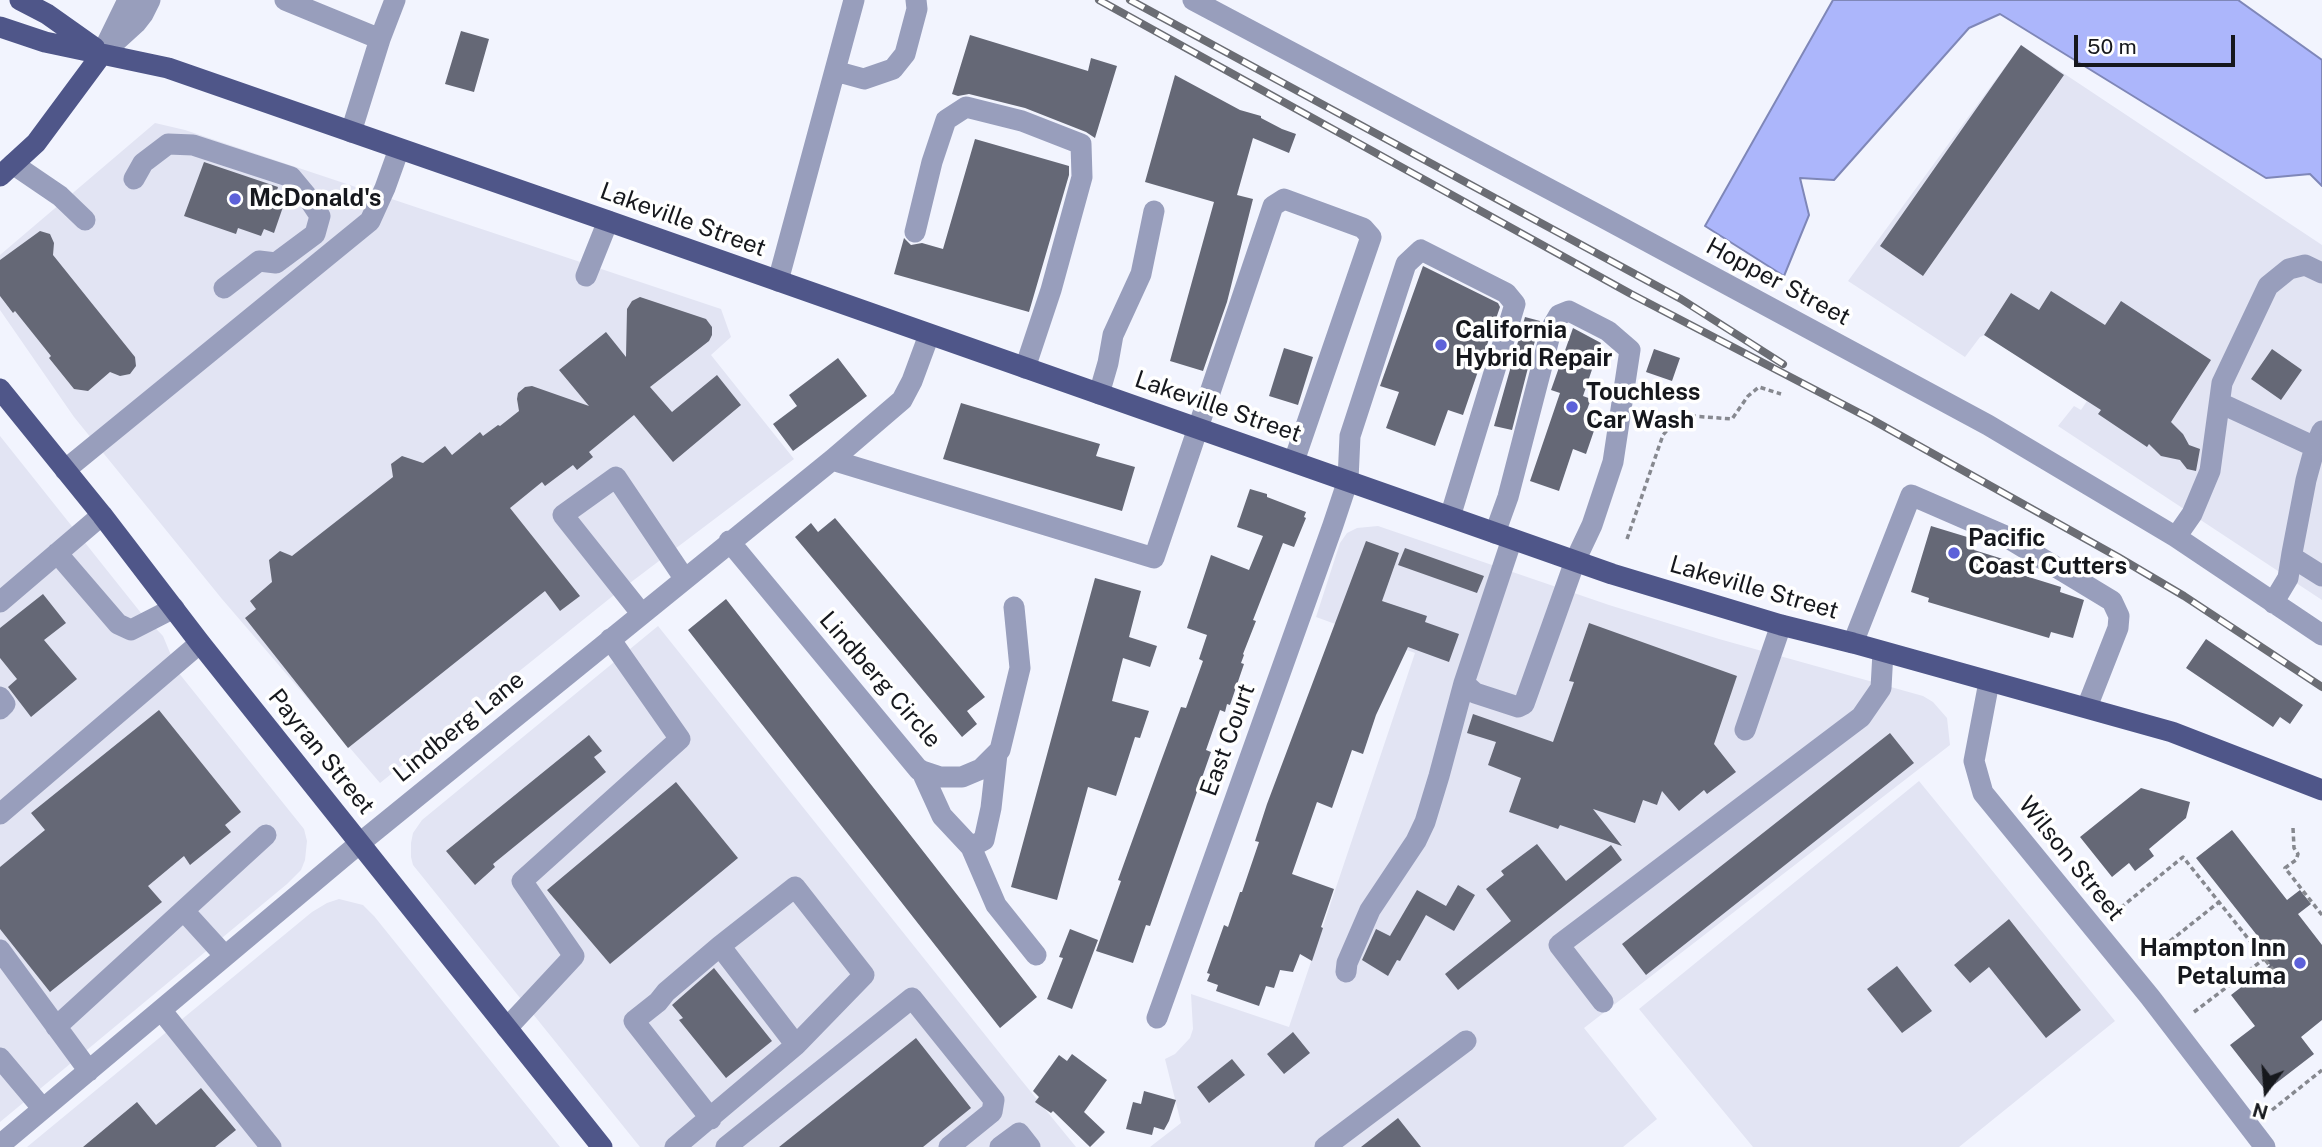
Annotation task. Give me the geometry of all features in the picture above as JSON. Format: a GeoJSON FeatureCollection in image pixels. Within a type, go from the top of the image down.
{"type":"FeatureCollection","features":[{"type":"Feature","properties":{"kind":"main road","name":"Lakeville Street"},"geometry":{"type":"LineString","coordinates":[[20,0],[47,14],[103,54]]}},
{"type":"Feature","properties":{"kind":"main road","name":"Lakeville Street"},"geometry":{"type":"LineString","coordinates":[[0,27],[45,42],[168,68],[1575,561],[1781,625],[2172,732],[2322,790]]}},
{"type":"Feature","properties":{"kind":"main road"},"geometry":{"type":"LineString","coordinates":[[6,170],[36,143],[103,54]]}},
{"type":"Feature","properties":{"kind":"main road","name":"Payran Street"},"geometry":{"type":"LineString","coordinates":[[0,389],[602,1147]]}},
{"type":"Feature","properties":{"kind":"street"},"geometry":{"type":"LineString","coordinates":[[103,54],[128,0]]}},
{"type":"Feature","properties":{"kind":"street"},"geometry":{"type":"LineString","coordinates":[[103,54],[144,15],[150,0]]}},
{"type":"Feature","properties":{"kind":"street"},"geometry":{"type":"LineString","coordinates":[[285,0],[380,39]]}},
{"type":"Feature","properties":{"kind":"street"},"geometry":{"type":"LineString","coordinates":[[351,132],[395,0]]}},
{"type":"Feature","properties":{"kind":"street"},"geometry":{"type":"LineString","coordinates":[[778,281],[854,0]]}},
{"type":"Feature","properties":{"kind":"street"},"geometry":{"type":"LineString","coordinates":[[835,71],[864,79],[893,69],[905,54],[917,9],[916,0]]}},
{"type":"Feature","properties":{"kind":"street","name":"Hopper Street"},"geometry":{"type":"LineString","coordinates":[[1193,0],[1602,216],[1988,425],[2176,537],[2322,635]]}},
{"type":"Feature","properties":{"kind":"street"},"geometry":{"type":"LineString","coordinates":[[915,232],[932,162],[946,120],[967,107],[1022,121],[1080,144],[1082,177],[1051,290],[1025,368]]}},
{"type":"Feature","properties":{"kind":"street"},"geometry":{"type":"LineString","coordinates":[[134,179],[142,163],[168,144],[193,145],[291,177],[306,195],[320,216],[315,234],[276,263],[259,261],[224,288]]}},
{"type":"Feature","properties":{"kind":"street"},"geometry":{"type":"LineString","coordinates":[[65,470],[370,221],[399,149]]}},
{"type":"Feature","properties":{"kind":"street"},"geometry":{"type":"LineString","coordinates":[[6,170],[60,196],[85,220]]}},
{"type":"Feature","properties":{"kind":"street"},"geometry":{"type":"LineString","coordinates":[[832,460],[1154,558],[1273,206],[1284,199],[1363,228],[1371,237],[1294,461]]}},
{"type":"Feature","properties":{"kind":"street"},"geometry":{"type":"LineString","coordinates":[[1099,394],[1113,335],[1141,274],[1154,211]]}},
{"type":"Feature","properties":{"kind":"street"},"geometry":{"type":"LineString","coordinates":[[586,276],[608,221]]}},
{"type":"Feature","properties":{"kind":"street","name":"East Court"},"geometry":{"type":"LineString","coordinates":[[1157,1018],[1348,480],[1350,436],[1406,264],[1421,250],[1506,293],[1514,304],[1450,517]]}},
{"type":"Feature","properties":{"kind":"street"},"geometry":{"type":"LineString","coordinates":[[2176,537],[2192,514],[2210,471],[2222,383],[2268,286],[2290,269],[2305,265],[2322,273]]}},
{"type":"Feature","properties":{"kind":"street"},"geometry":{"type":"LineString","coordinates":[[1346,972],[1370,910],[1416,841],[1425,822],[1504,536],[1508,497],[1552,327],[1559,315],[1569,311],[1608,331],[1630,350],[1613,462],[1524,704],[1518,707],[1475,693],[1464,683]]}},
{"type":"Feature","properties":{"kind":"street","name":"Lindberg Lane"},"geometry":{"type":"LineString","coordinates":[[0,1145],[359,843],[832,460],[902,400],[929,335]]}},
{"type":"Feature","properties":{"kind":"street"},"geometry":{"type":"LineString","coordinates":[[2220,403],[2318,439],[2306,480],[2288,578],[2273,603]]}},
{"type":"Feature","properties":{"kind":"street"},"geometry":{"type":"LineString","coordinates":[[641,613],[563,515],[616,477],[684,578]]}},
{"type":"Feature","properties":{"kind":"street"},"geometry":{"type":"LineString","coordinates":[[1853,643],[1910,495],[2003,536],[2112,601],[2119,616],[2118,628],[2087,707]]}},
{"type":"Feature","properties":{"kind":"street"},"geometry":{"type":"LineString","coordinates":[[0,602],[102,515]]}},
{"type":"Feature","properties":{"kind":"street","name":"Lindberg Circle"},"geometry":{"type":"LineString","coordinates":[[729,541],[920,770],[940,777],[962,777],[981,769],[997,754]]}},
{"type":"Feature","properties":{"kind":"street"},"geometry":{"type":"LineString","coordinates":[[57,553],[118,624],[131,630],[174,608]]}},
{"type":"Feature","properties":{"kind":"street"},"geometry":{"type":"LineString","coordinates":[[2292,553],[2295,559],[2322,576]]}},
{"type":"Feature","properties":{"kind":"street"},"geometry":{"type":"LineString","coordinates":[[971,847],[984,840],[991,808],[997,754],[1020,668],[1014,607]]}},
{"type":"Feature","properties":{"kind":"street"},"geometry":{"type":"LineString","coordinates":[[1745,730],[1781,625]]}},
{"type":"Feature","properties":{"kind":"street"},"geometry":{"type":"LineString","coordinates":[[507,1028],[574,956],[522,881],[680,739],[610,639]]}},
{"type":"Feature","properties":{"kind":"street"},"geometry":{"type":"LineString","coordinates":[[0,814],[200,643]]}},
{"type":"Feature","properties":{"kind":"street"},"geometry":{"type":"LineString","coordinates":[[1603,1002],[1559,945],[1861,716],[1881,688],[1883,652]]}},
{"type":"Feature","properties":{"kind":"street","name":"Wilson Street"},"geometry":{"type":"LineString","coordinates":[[1989,682],[1973,761],[1983,793],[2150,997],[2265,1147]]}},
{"type":"Feature","properties":{"kind":"street"},"geometry":{"type":"LineString","coordinates":[[0,697],[5,705],[0,709]]}},
{"type":"Feature","properties":{"kind":"street"},"geometry":{"type":"LineString","coordinates":[[920,770],[942,816],[971,847],[996,905],[1036,955]]}},
{"type":"Feature","properties":{"kind":"street"},"geometry":{"type":"LineString","coordinates":[[56,1027],[267,835]]}},
{"type":"Feature","properties":{"kind":"street"},"geometry":{"type":"LineString","coordinates":[[676,1147],[711,1119],[796,1045],[864,975],[795,887],[720,946],[634,1021],[711,1119]]}},
{"type":"Feature","properties":{"kind":"street"},"geometry":{"type":"LineString","coordinates":[[184,911],[225,956]]}},
{"type":"Feature","properties":{"kind":"street"},"geometry":{"type":"LineString","coordinates":[[720,946],[796,1045]]}},
{"type":"Feature","properties":{"kind":"street"},"geometry":{"type":"LineString","coordinates":[[0,950],[89,1071]]}},
{"type":"Feature","properties":{"kind":"street"},"geometry":{"type":"LineString","coordinates":[[726,1147],[912,998],[994,1100],[992,1112],[949,1147]]}},
{"type":"Feature","properties":{"kind":"street"},"geometry":{"type":"LineString","coordinates":[[161,1010],[271,1147]]}},
{"type":"Feature","properties":{"kind":"street"},"geometry":{"type":"LineString","coordinates":[[1325,1147],[1466,1041]]}},
{"type":"Feature","properties":{"kind":"street"},"geometry":{"type":"LineString","coordinates":[[0,1058],[43,1109]]}},
{"type":"Feature","properties":{"kind":"street"},"geometry":{"type":"LineString","coordinates":[[1000,1147],[1018,1133],[1030,1147]]}},
{"type":"Feature","properties":{"kind":"path"},"geometry":{"type":"LineString","coordinates":[[1627,539],[1663,435],[1670,427],[1692,416],[1732,419],[1748,396],[1759,387],[1781,394]]}},
{"type":"Feature","properties":{"kind":"path"},"geometry":{"type":"LineString","coordinates":[[2293,828],[2294,848],[2298,854],[2296,860],[2285,868],[2322,915]]}},
{"type":"Feature","properties":{"kind":"path"},"geometry":{"type":"LineString","coordinates":[[2114,913],[2183,857],[2278,976]]}},
{"type":"Feature","properties":{"kind":"path"},"geometry":{"type":"LineString","coordinates":[[2150,957],[2219,902]]}},
{"type":"Feature","properties":{"kind":"path"},"geometry":{"type":"LineString","coordinates":[[2194,1012],[2264,959]]}},
{"type":"Feature","properties":{"kind":"path"},"geometry":{"type":"LineString","coordinates":[[2272,1111],[2322,1070]]}},
{"type":"Feature","properties":{"kind":"shaded area"},"geometry":{"type":"Polygon","coordinates":[[[2021,45],[2322,245],[2322,600],[2058,426],[2074,406],[2081,410],[2087,401],[1985,335],[1980,337],[1965,357],[1848,281],[2021,45]]]}},
{"type":"Feature","properties":{"kind":"shaded area"},"geometry":{"type":"Polygon","coordinates":[[[155,123],[185,130],[721,309],[731,337],[711,355],[794,459],[614,595],[380,783],[222,599],[74,417],[0,310],[0,255],[155,123]]]}},
{"type":"Feature","properties":{"kind":"shaded area"},"geometry":{"type":"Polygon","coordinates":[[[0,436],[141,613],[163,636],[178,672],[304,829],[307,841],[301,870],[287,884],[0,1122],[0,436]]]}},
{"type":"Feature","properties":{"kind":"shaded area"},"geometry":{"type":"Polygon","coordinates":[[[1378,526],[1609,605],[1923,696],[1933,702],[1947,718],[1950,745],[1584,1028],[1657,1119],[1623,1147],[1150,1147],[1181,1123],[1165,1059],[1175,1054],[1190,1038],[1193,1029],[1191,994],[1289,1027],[1415,653],[1316,617],[1340,543],[1347,533],[1357,528],[1378,526]]]}},
{"type":"Feature","properties":{"kind":"shaded area"},"geometry":{"type":"Polygon","coordinates":[[[658,626],[1076,1147],[640,1147],[413,865],[413,833],[422,820],[658,626]]]}},
{"type":"Feature","properties":{"kind":"shaded area"},"geometry":{"type":"Polygon","coordinates":[[[1919,781],[2115,1021],[1959,1147],[1753,1147],[1639,1009],[1919,781]]]}},
{"type":"Feature","properties":{"kind":"shaded area"},"geometry":{"type":"Polygon","coordinates":[[[339,899],[363,905],[374,916],[560,1147],[27,1147],[312,912],[339,899]]]}},
{"type":"Feature","properties":{"kind":"water"},"geometry":{"type":"Polygon","coordinates":[[[1833,0],[2238,0],[2322,60],[2322,186],[2310,174],[2266,178],[2000,14],[1969,28],[1834,180],[1800,178],[1809,215],[1784,276],[1705,226],[1833,0]]]}},
{"type":"Feature","properties":{"kind":"building"},"geometry":{"type":"Polygon","coordinates":[[[461,31],[489,39],[474,92],[445,84],[461,31]]]}},
{"type":"Feature","properties":{"kind":"building"},"geometry":{"type":"Polygon","coordinates":[[[970,35],[1088,71],[1091,58],[1117,66],[1095,138],[1025,108],[969,94],[952,94],[970,35]]]}},
{"type":"Feature","properties":{"kind":"building"},"geometry":{"type":"Polygon","coordinates":[[[2021,45],[2064,75],[1923,276],[1880,246],[2021,45]]]}},
{"type":"Feature","properties":{"kind":"building"},"geometry":{"type":"Polygon","coordinates":[[[1175,75],[1240,110],[1261,116],[1296,134],[1289,153],[1253,138],[1237,195],[1253,199],[1227,302],[1203,371],[1170,361],[1214,202],[1145,182],[1175,75]]]}},
{"type":"Feature","properties":{"kind":"building"},"geometry":{"type":"Polygon","coordinates":[[[975,139],[1069,166],[1069,175],[1029,312],[894,274],[904,238],[911,245],[922,243],[943,249],[975,139]]]}},
{"type":"Feature","properties":{"kind":"building","name":"McDonald's"},"geometry":{"type":"Polygon","coordinates":[[[204,162],[278,187],[275,197],[285,201],[274,233],[264,229],[261,236],[238,228],[236,234],[184,216],[204,162]]]}},
{"type":"Feature","properties":{"kind":"building"},"geometry":{"type":"Polygon","coordinates":[[[40,231],[50,234],[54,243],[53,255],[135,357],[136,366],[130,374],[120,376],[110,372],[88,391],[74,389],[49,358],[51,356],[0,296],[0,260],[40,231]]]}},
{"type":"Feature","properties":{"kind":"building","name":"California Hybrid Repair"},"geometry":{"type":"Polygon","coordinates":[[[1423,266],[1498,303],[1500,307],[1463,415],[1448,410],[1435,446],[1386,428],[1399,392],[1380,386],[1423,266]]]}},
{"type":"Feature","properties":{"kind":"building"},"geometry":{"type":"Polygon","coordinates":[[[2051,291],[2105,325],[2121,301],[2211,360],[2171,422],[2189,445],[2200,449],[2196,471],[2187,469],[2180,460],[2161,456],[2149,444],[2147,447],[2098,414],[2101,410],[1984,335],[2011,293],[2039,310],[2051,291]]]}},
{"type":"Feature","properties":{"kind":"building"},"geometry":{"type":"Polygon","coordinates":[[[640,297],[706,319],[712,327],[709,341],[650,387],[672,412],[717,375],[741,405],[673,462],[634,415],[589,452],[593,457],[577,470],[573,465],[545,486],[542,482],[510,508],[580,596],[560,611],[545,591],[348,748],[245,618],[256,609],[250,601],[272,582],[269,560],[280,551],[292,556],[393,477],[391,464],[402,456],[423,463],[445,446],[452,455],[480,432],[483,436],[500,426],[519,411],[518,393],[525,387],[532,386],[589,406],[559,370],[606,332],[626,357],[627,309],[632,301],[640,297]]]}},
{"type":"Feature","properties":{"kind":"building"},"geometry":{"type":"Polygon","coordinates":[[[1525,317],[1540,321],[1512,430],[1494,426],[1525,317]]]}},
{"type":"Feature","properties":{"kind":"building","name":"Touchless Car Wash"},"geometry":{"type":"Polygon","coordinates":[[[1573,328],[1601,343],[1583,396],[1591,399],[1585,415],[1598,419],[1586,454],[1573,449],[1559,491],[1530,481],[1560,393],[1551,390],[1573,328]]]}},
{"type":"Feature","properties":{"kind":"building"},"geometry":{"type":"Polygon","coordinates":[[[1284,348],[1313,357],[1298,405],[1269,396],[1284,348]]]}},
{"type":"Feature","properties":{"kind":"building"},"geometry":{"type":"Polygon","coordinates":[[[1654,349],[1680,358],[1672,381],[1646,372],[1654,349]]]}},
{"type":"Feature","properties":{"kind":"building"},"geometry":{"type":"Polygon","coordinates":[[[2272,349],[2302,370],[2281,400],[2251,379],[2272,349]]]}},
{"type":"Feature","properties":{"kind":"building"},"geometry":{"type":"Polygon","coordinates":[[[838,358],[867,396],[793,451],[773,424],[797,406],[789,395],[838,358]]]}},
{"type":"Feature","properties":{"kind":"building"},"geometry":{"type":"Polygon","coordinates":[[[961,403],[1100,444],[1096,456],[1135,467],[1122,511],[943,459],[961,403]]]}},
{"type":"Feature","properties":{"kind":"building"},"geometry":{"type":"Polygon","coordinates":[[[1250,489],[1306,512],[1306,518],[1294,547],[1283,543],[1253,620],[1256,621],[1243,654],[1241,663],[1244,664],[1230,705],[1227,704],[1225,712],[1220,710],[1206,750],[1211,752],[1150,926],[1146,925],[1133,963],[1096,951],[1121,881],[1118,880],[1181,707],[1186,708],[1203,661],[1199,659],[1207,635],[1187,628],[1211,555],[1249,570],[1263,536],[1237,527],[1250,489]]]}},
{"type":"Feature","properties":{"kind":"building"},"geometry":{"type":"Polygon","coordinates":[[[835,518],[985,697],[967,711],[977,724],[962,737],[795,537],[811,523],[818,532],[835,518]]]}},
{"type":"Feature","properties":{"kind":"building"},"geometry":{"type":"Polygon","coordinates":[[[1931,526],[1977,540],[1974,550],[2019,564],[2016,573],[2061,587],[2060,592],[2084,600],[2073,638],[2051,632],[2049,638],[1928,602],[1929,598],[1911,592],[1931,526]]]}},
{"type":"Feature","properties":{"kind":"building"},"geometry":{"type":"Polygon","coordinates":[[[1366,541],[1399,553],[1382,601],[1427,616],[1425,622],[1459,634],[1449,662],[1408,647],[1376,715],[1363,754],[1352,750],[1332,808],[1317,802],[1292,874],[1334,889],[1321,927],[1323,928],[1312,961],[1300,954],[1293,972],[1280,970],[1274,988],[1266,986],[1259,1006],[1216,991],[1218,985],[1207,981],[1210,974],[1207,973],[1224,925],[1228,927],[1242,892],[1259,842],[1255,841],[1267,804],[1366,541]]]}},
{"type":"Feature","properties":{"kind":"building"},"geometry":{"type":"Polygon","coordinates":[[[1405,548],[1484,576],[1477,593],[1398,565],[1405,548]]]}},
{"type":"Feature","properties":{"kind":"building"},"geometry":{"type":"Polygon","coordinates":[[[1095,578],[1141,591],[1129,637],[1157,646],[1150,667],[1123,658],[1112,701],[1149,711],[1140,738],[1135,737],[1116,796],[1088,787],[1057,900],[1011,887],[1095,578]]]}},
{"type":"Feature","properties":{"kind":"building"},"geometry":{"type":"Polygon","coordinates":[[[43,594],[66,623],[44,640],[77,679],[31,717],[8,687],[17,679],[0,658],[0,628],[43,594]]]}},
{"type":"Feature","properties":{"kind":"building"},"geometry":{"type":"Polygon","coordinates":[[[726,599],[1037,997],[1000,1028],[688,630],[726,599]]]}},
{"type":"Feature","properties":{"kind":"building"},"geometry":{"type":"Polygon","coordinates":[[[1589,623],[1737,676],[1714,744],[1736,772],[1707,794],[1704,790],[1679,811],[1662,791],[1657,805],[1643,800],[1635,823],[1593,809],[1622,846],[1560,825],[1558,829],[1509,812],[1521,778],[1488,765],[1496,742],[1467,733],[1473,714],[1553,742],[1574,682],[1569,681],[1589,623]]]}},
{"type":"Feature","properties":{"kind":"building"},"geometry":{"type":"Polygon","coordinates":[[[2206,639],[2303,705],[2290,724],[2280,717],[2273,727],[2186,668],[2206,639]]]}},
{"type":"Feature","properties":{"kind":"building"},"geometry":{"type":"Polygon","coordinates":[[[159,710],[241,812],[225,825],[231,832],[190,865],[184,856],[148,886],[162,902],[50,992],[0,929],[0,867],[45,830],[31,813],[159,710]]]}},
{"type":"Feature","properties":{"kind":"building"},"geometry":{"type":"Polygon","coordinates":[[[1890,733],[1914,763],[1646,975],[1622,944],[1890,733]]]}},
{"type":"Feature","properties":{"kind":"building"},"geometry":{"type":"Polygon","coordinates":[[[589,735],[602,751],[594,757],[606,772],[493,864],[495,867],[475,885],[446,851],[589,735]]]}},
{"type":"Feature","properties":{"kind":"building"},"geometry":{"type":"Polygon","coordinates":[[[676,782],[738,858],[610,964],[547,890],[676,782]]]}},
{"type":"Feature","properties":{"kind":"building"},"geometry":{"type":"Polygon","coordinates":[[[2141,788],[2190,802],[2186,818],[2149,849],[2154,856],[2135,871],[2129,863],[2112,877],[2080,837],[2141,788]]]}},
{"type":"Feature","properties":{"kind":"building","name":"Hampton Inn Petaluma"},"geometry":{"type":"Polygon","coordinates":[[[2232,830],[2287,900],[2300,890],[2311,904],[2298,914],[2322,945],[2322,1020],[2301,1037],[2314,1054],[2266,1091],[2230,1045],[2255,1026],[2231,995],[2270,965],[2260,953],[2267,948],[2196,858],[2232,830]]]}},
{"type":"Feature","properties":{"kind":"building"},"geometry":{"type":"Polygon","coordinates":[[[1537,844],[1566,881],[1611,845],[1622,860],[1458,990],[1445,974],[1511,921],[1486,889],[1504,875],[1501,871],[1537,844]]]}},
{"type":"Feature","properties":{"kind":"building"},"geometry":{"type":"Polygon","coordinates":[[[1458,885],[1475,895],[1454,931],[1426,915],[1400,961],[1397,960],[1388,976],[1362,960],[1376,929],[1390,936],[1417,890],[1446,906],[1458,885]]]}},
{"type":"Feature","properties":{"kind":"building"},"geometry":{"type":"Polygon","coordinates":[[[2009,919],[2081,1010],[2046,1038],[1989,967],[1970,983],[1954,965],[2009,919]]]}},
{"type":"Feature","properties":{"kind":"building"},"geometry":{"type":"Polygon","coordinates":[[[1070,929],[1098,940],[1072,1009],[1047,999],[1063,958],[1059,957],[1070,929]]]}},
{"type":"Feature","properties":{"kind":"building"},"geometry":{"type":"Polygon","coordinates":[[[1897,966],[1932,1011],[1902,1033],[1867,989],[1897,966]]]}},
{"type":"Feature","properties":{"kind":"building"},"geometry":{"type":"Polygon","coordinates":[[[714,968],[772,1041],[726,1078],[679,1020],[683,1018],[672,1005],[714,968]]]}},
{"type":"Feature","properties":{"kind":"building"},"geometry":{"type":"Polygon","coordinates":[[[1293,1032],[1310,1053],[1284,1074],[1267,1054],[1293,1032]]]}},
{"type":"Feature","properties":{"kind":"building"},"geometry":{"type":"Polygon","coordinates":[[[916,1038],[971,1108],[923,1147],[779,1147],[916,1038]]]}},
{"type":"Feature","properties":{"kind":"building"},"geometry":{"type":"Polygon","coordinates":[[[1072,1054],[1107,1080],[1084,1112],[1105,1132],[1090,1147],[1053,1111],[1051,1113],[1035,1102],[1039,1097],[1033,1091],[1059,1055],[1067,1061],[1072,1054]]]}},
{"type":"Feature","properties":{"kind":"building"},"geometry":{"type":"Polygon","coordinates":[[[1232,1059],[1245,1075],[1209,1103],[1197,1087],[1232,1059]]]}},
{"type":"Feature","properties":{"kind":"building"},"geometry":{"type":"Polygon","coordinates":[[[201,1088],[236,1130],[215,1147],[83,1147],[137,1102],[156,1125],[201,1088]]]}},
{"type":"Feature","properties":{"kind":"building"},"geometry":{"type":"Polygon","coordinates":[[[1144,1091],[1176,1100],[1164,1130],[1154,1127],[1152,1135],[1126,1129],[1133,1102],[1141,1104],[1144,1091]]]}},
{"type":"Feature","properties":{"kind":"building"},"geometry":{"type":"Polygon","coordinates":[[[1398,1118],[1421,1147],[1361,1147],[1398,1118]]]}},
{"type":"Feature","properties":{"kind":"railway"},"geometry":{"type":"LineString","coordinates":[[1099,0],[1631,294],[1869,418],[2118,557],[2184,596],[2322,687]]}},
{"type":"Feature","properties":{"kind":"railway"},"geometry":{"type":"LineString","coordinates":[[1130,0],[1681,299],[1783,364]]}},
{"type":"Feature","properties":{"kind":"place","name":"McDonald's"},"geometry":{"type":"Point","coordinates":[235,199]}},
{"type":"Feature","properties":{"kind":"place","name":"California Hybrid Repair"},"geometry":{"type":"Point","coordinates":[1441,345]}},
{"type":"Feature","properties":{"kind":"place","name":"Touchless Car Wash"},"geometry":{"type":"Point","coordinates":[1572,407]}},
{"type":"Feature","properties":{"kind":"place","name":"Pacific Coast Cutters"},"geometry":{"type":"Point","coordinates":[1954,553]}},
{"type":"Feature","properties":{"kind":"place","name":"Hampton Inn Petaluma"},"geometry":{"type":"Point","coordinates":[2300,963]}}]}
